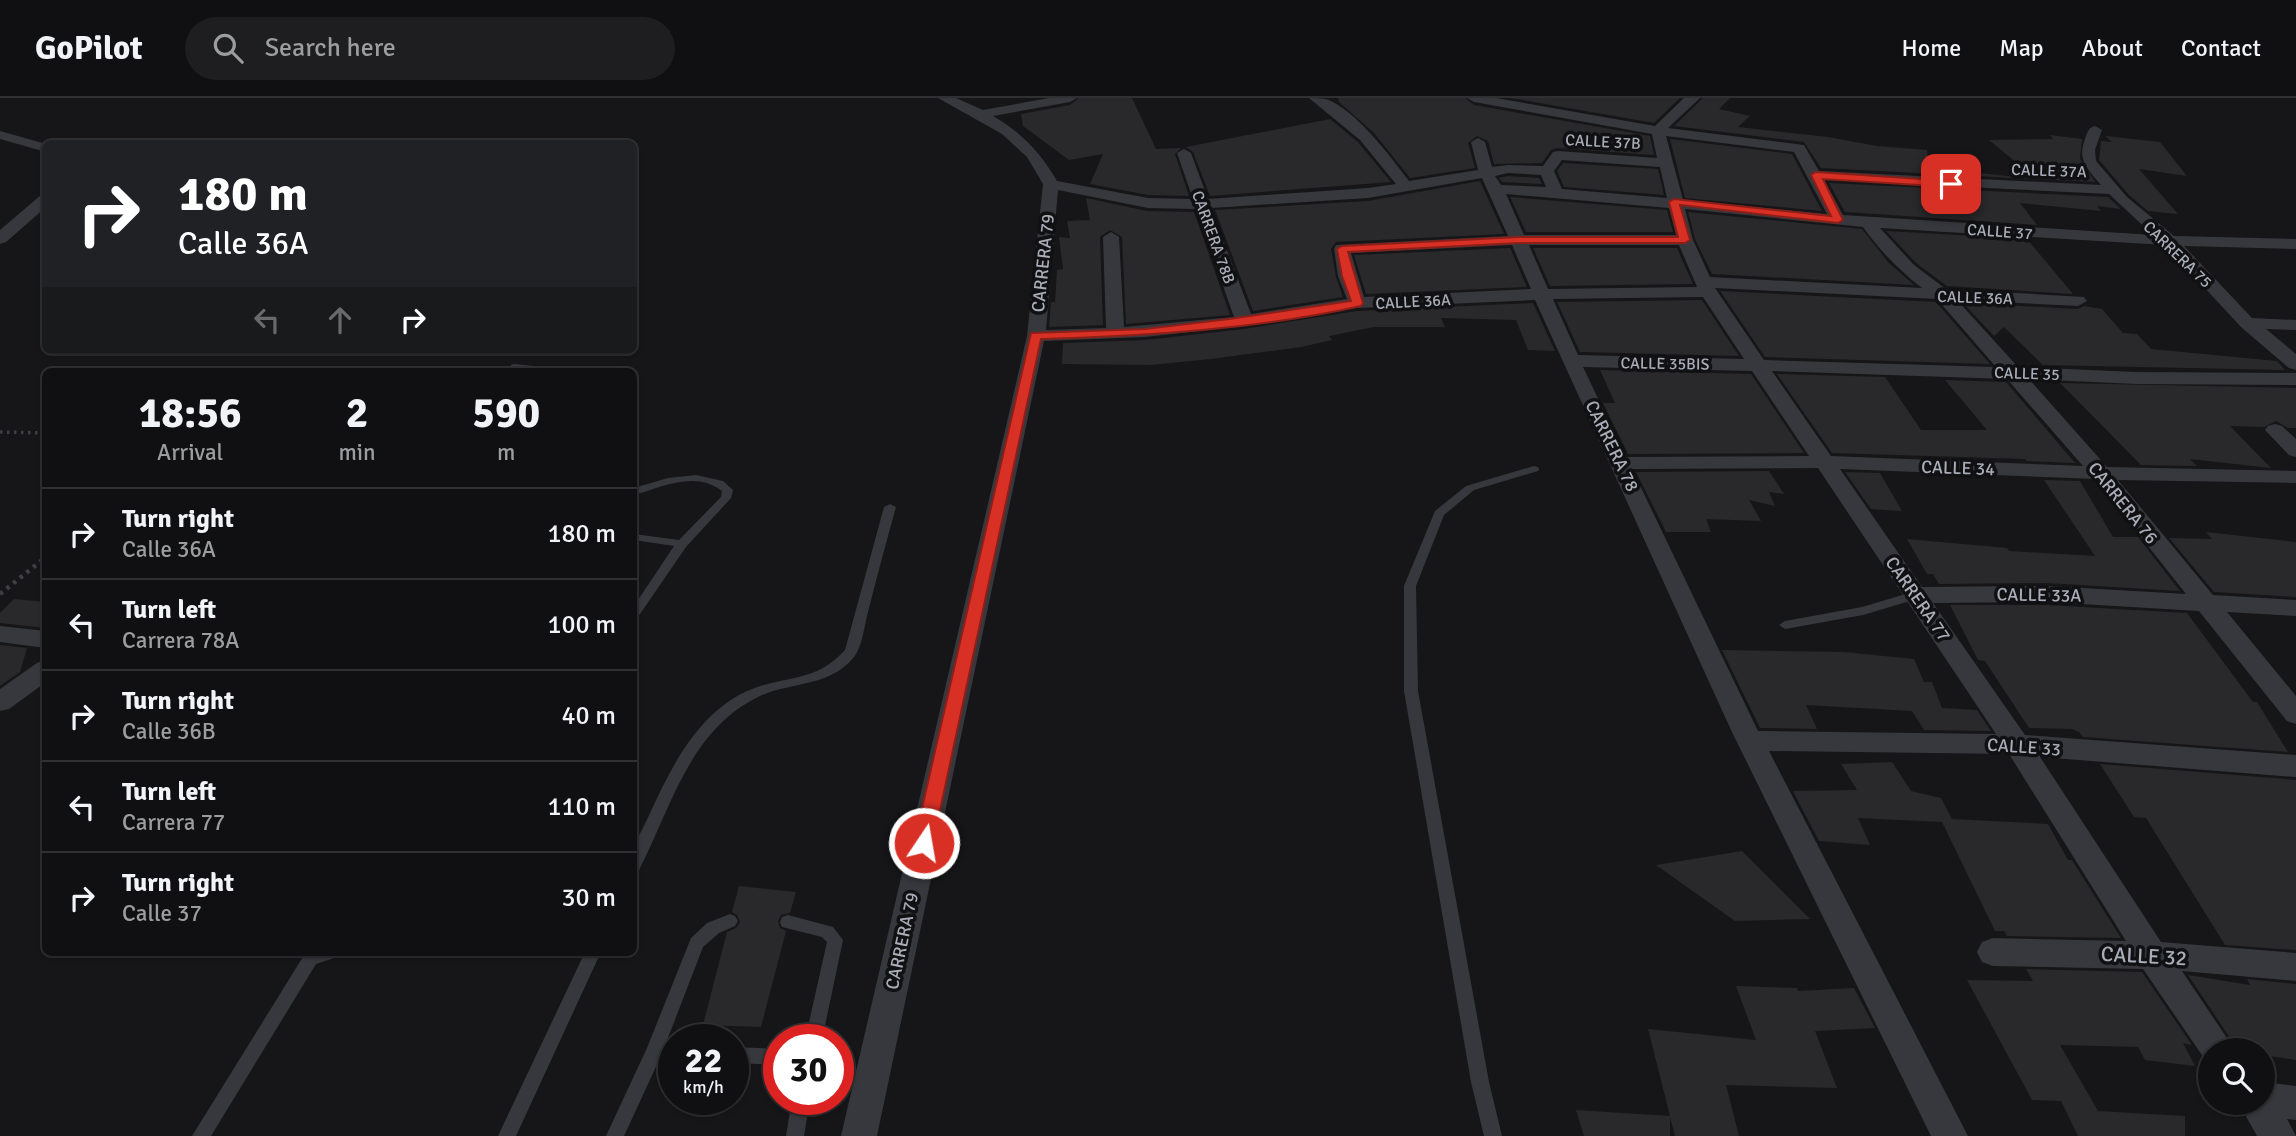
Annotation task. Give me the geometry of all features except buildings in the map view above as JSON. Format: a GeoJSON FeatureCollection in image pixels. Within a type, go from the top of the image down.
{"type":"FeatureCollection","features":[{"type":"Feature","properties":{"kind":"street"},"geometry":{"type":"LineString","coordinates":[[945,98],[984,114],[1019,140],[1043,165],[1051,184],[1148,203],[1203,204],[1368,193],[1405,186],[1491,181],[1508,169],[1547,171],[1556,191]]}},
{"type":"Feature","properties":{"kind":"street"},"geometry":{"type":"LineString","coordinates":[[984,114],[1070,98]]}},
{"type":"Feature","properties":{"kind":"street"},"geometry":{"type":"LineString","coordinates":[[1316,98],[1354,122],[1405,186]]}},
{"type":"Feature","properties":{"kind":"street"},"geometry":{"type":"LineString","coordinates":[[1474,98],[1658,131],[1799,148],[1838,220]]}},
{"type":"Feature","properties":{"kind":"street"},"geometry":{"type":"LineString","coordinates":[[1658,131],[1681,106],[1693,98]]}},
{"type":"Feature","properties":{"kind":"street","name":"CARRERA 75"},"geometry":{"type":"LineString","coordinates":[[2095,130],[2088,150],[2089,162],[2113,190],[2171,242],[2247,323],[2296,364]]}},
{"type":"Feature","properties":{"kind":"street","name":"CARRERA 77"},"geometry":{"type":"LineString","coordinates":[[1658,131],[1685,240],[1707,287],[1823,462],[2017,744],[2152,955],[2210,1038]]}},
{"type":"Feature","properties":{"kind":"street"},"geometry":{"type":"LineString","coordinates":[[0,135],[42,147]]}},
{"type":"Feature","properties":{"kind":"street","name":"CARRERA 78"},"geometry":{"type":"LineString","coordinates":[[1479,145],[1491,181],[1572,361],[1744,730],[1752,741],[1950,1136]]}},
{"type":"Feature","properties":{"kind":"street","name":"CARRERA 78B"},"geometry":{"type":"LineString","coordinates":[[1184,153],[1244,321]]}},
{"type":"Feature","properties":{"kind":"street","name":"CALLE 37B"},"geometry":{"type":"LineString","coordinates":[[1547,171],[1554,157],[1565,155],[1665,163]]}},
{"type":"Feature","properties":{"kind":"street","name":"CALLE 37A"},"geometry":{"type":"LineString","coordinates":[[1816,175],[2113,190]]}},
{"type":"Feature","properties":{"kind":"street","name":"CALLE 37"},"geometry":{"type":"LineString","coordinates":[[1491,181],[1556,191],[1838,220],[2171,242],[2296,244]]}},
{"type":"Feature","properties":{"kind":"street","name":"CARRERA 79"},"geometry":{"type":"LineString","coordinates":[[859,1136],[1036,336],[1051,184]]}},
{"type":"Feature","properties":{"kind":"street"},"geometry":{"type":"LineString","coordinates":[[0,239],[42,202]]}},
{"type":"Feature","properties":{"kind":"street","name":"CARRERA 76"},"geometry":{"type":"LineString","coordinates":[[1868,222],[1883,243],[1908,269],[1944,296],[2101,473],[2296,714]]}},
{"type":"Feature","properties":{"kind":"street"},"geometry":{"type":"LineString","coordinates":[[1111,237],[1115,334]]}},
{"type":"Feature","properties":{"kind":"street"},"geometry":{"type":"LineString","coordinates":[[1357,303],[1342,249],[1519,240],[1685,240]]}},
{"type":"Feature","properties":{"kind":"street","name":"CALLE 36A"},"geometry":{"type":"LineString","coordinates":[[1036,336],[1115,334],[1244,321],[1357,303],[1707,287],[2078,301]]}},
{"type":"Feature","properties":{"kind":"street"},"geometry":{"type":"LineString","coordinates":[[2247,323],[2296,325]]}},
{"type":"Feature","properties":{"kind":"street","name":"CALLE 35BIS"},"geometry":{"type":"LineString","coordinates":[[1572,361],[1758,365]]}},
{"type":"Feature","properties":{"kind":"street","name":"CALLE 35"},"geometry":{"type":"LineString","coordinates":[[1758,365],[2296,379]]}},
{"type":"Feature","properties":{"kind":"street"},"geometry":{"type":"LineString","coordinates":[[2275,430],[2296,451]]}},
{"type":"Feature","properties":{"kind":"street","name":"CALLE 34"},"geometry":{"type":"LineString","coordinates":[[1621,463],[1823,462],[2101,473],[2296,477]]}},
{"type":"Feature","properties":{"kind":"street","name":"CALLE 33A"},"geometry":{"type":"LineString","coordinates":[[1916,595],[2047,594],[2296,608]]}},
{"type":"Feature","properties":{"kind":"street"},"geometry":{"type":"LineString","coordinates":[[0,635],[42,640]]}},
{"type":"Feature","properties":{"kind":"street"},"geometry":{"type":"LineString","coordinates":[[0,702],[42,672]]}},
{"type":"Feature","properties":{"kind":"street","name":"CALLE 33"},"geometry":{"type":"LineString","coordinates":[[1752,741],[2017,744],[2078,751],[2296,766]]}},
{"type":"Feature","properties":{"kind":"street","name":"CALLE 32"},"geometry":{"type":"LineString","coordinates":[[1993,952],[2152,955],[2296,967]]}},
{"type":"Feature","properties":{"kind":"street"},"geometry":{"type":"LineString","coordinates":[[2275,1100],[2296,1103]]}},
{"type":"Feature","properties":{"kind":"street"},"geometry":{"type":"LineString","coordinates":[[2264,1115],[2278,1136]]}},
{"type":"Feature","properties":{"kind":"lane"},"geometry":{"type":"LineString","coordinates":[[514,367],[524,368]]}},
{"type":"Feature","properties":{"kind":"lane"},"geometry":{"type":"LineString","coordinates":[[1493,1136],[1480,1082],[1411,691],[1409,586],[1439,513],[1470,488],[1534,469]]}},
{"type":"Feature","properties":{"kind":"lane"},"geometry":{"type":"LineString","coordinates":[[637,491],[664,480],[703,479],[722,484],[728,490],[726,498],[682,544],[637,610]]}},
{"type":"Feature","properties":{"kind":"lane"},"geometry":{"type":"LineString","coordinates":[[637,860],[687,752],[720,715],[754,694],[820,678],[839,667],[851,652],[890,507]]}},
{"type":"Feature","properties":{"kind":"lane"},"geometry":{"type":"LineString","coordinates":[[637,537],[682,544]]}},
{"type":"Feature","properties":{"kind":"lane","name":"CALLE 33A"},"geometry":{"type":"LineString","coordinates":[[1785,625],[1863,611],[1916,595]]}},
{"type":"Feature","properties":{"kind":"lane"},"geometry":{"type":"LineString","coordinates":[[615,1136],[654,1050],[697,943],[713,928],[730,921]]}},
{"type":"Feature","properties":{"kind":"lane"},"geometry":{"type":"LineString","coordinates":[[788,922],[827,932],[835,940],[817,1024]]}},
{"type":"Feature","properties":{"kind":"lane"},"geometry":{"type":"LineString","coordinates":[[201,1136],[313,956]]}},
{"type":"Feature","properties":{"kind":"lane"},"geometry":{"type":"LineString","coordinates":[[506,1136],[591,956]]}},
{"type":"Feature","properties":{"kind":"lane"},"geometry":{"type":"LineString","coordinates":[[654,1050],[658,1050]]}},
{"type":"Feature","properties":{"kind":"lane"},"geometry":{"type":"LineString","coordinates":[[794,1136],[798,1115]]}},
{"type":"Feature","properties":{"kind":"path"},"geometry":{"type":"LineString","coordinates":[[0,432],[42,433]]}},
{"type":"Feature","properties":{"kind":"path"},"geometry":{"type":"LineString","coordinates":[[0,594],[42,560]]}},
{"type":"Feature","properties":{"kind":"route"},"geometry":{"type":"LineString","coordinates":[[924,843],[1036,336],[1145,332],[1229,323],[1357,303],[1342,249],[1519,240],[1685,240],[1674,202],[1838,220],[1816,175],[1951,184]]}}]}
